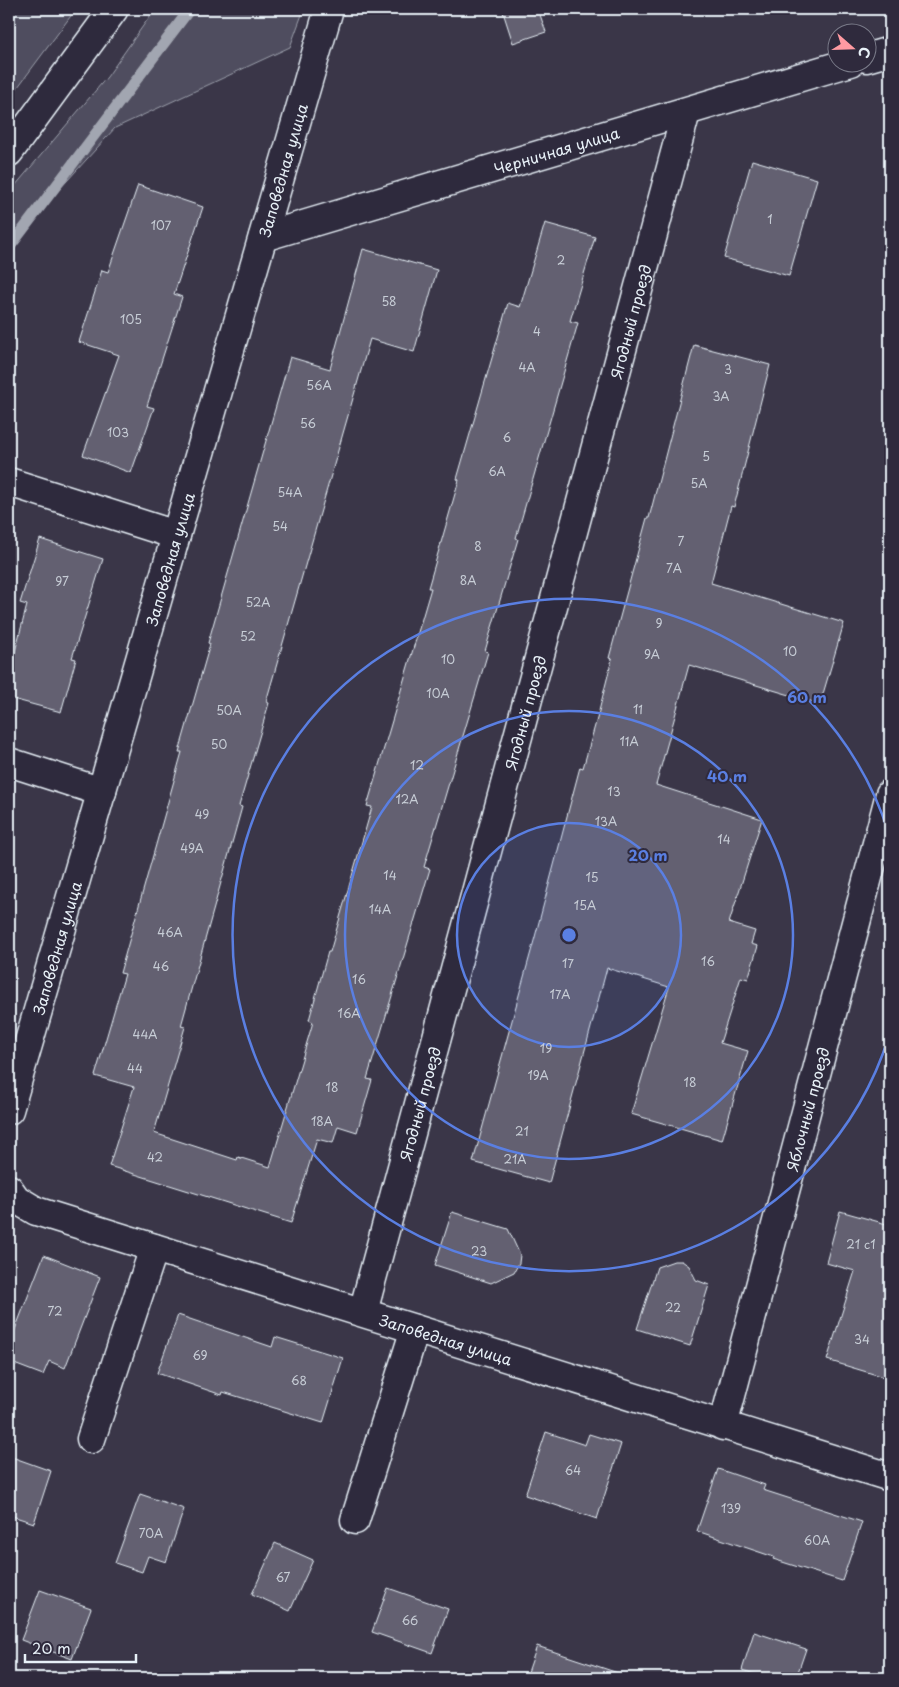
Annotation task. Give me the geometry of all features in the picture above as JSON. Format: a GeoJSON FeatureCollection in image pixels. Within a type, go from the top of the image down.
{"type":"FeatureCollection","features":[{"type":"Feature","properties":{"kind":"street"},"geometry":{"type":"LineString","coordinates":[[9,152],[114,9]]}},
{"type":"Feature","properties":{"kind":"street","name":"Заповедная улица"},"geometry":{"type":"LineString","coordinates":[[9,1110],[17,1050],[102,792],[329,9]]}},
{"type":"Feature","properties":{"kind":"street"},"geometry":{"type":"LineString","coordinates":[[876,55],[890,51]]}},
{"type":"Feature","properties":{"kind":"street","name":"Черничная улица"},"geometry":{"type":"LineString","coordinates":[[263,237],[826,69]]}},
{"type":"Feature","properties":{"kind":"street","name":"Ягодный проезд"},"geometry":{"type":"LineString","coordinates":[[363,1312],[686,112]]}},
{"type":"Feature","properties":{"kind":"street"},"geometry":{"type":"LineString","coordinates":[[9,482],[176,535]]}},
{"type":"Feature","properties":{"kind":"street"},"geometry":{"type":"LineString","coordinates":[[9,762],[102,792]]}},
{"type":"Feature","properties":{"kind":"street","name":"Яблочный проезд"},"geometry":{"type":"LineString","coordinates":[[723,1426],[890,794]]}},
{"type":"Feature","properties":{"kind":"street","name":"Заповедная улица"},"geometry":{"type":"LineString","coordinates":[[9,1189],[16,1199],[36,1211],[890,1478]]}},
{"type":"Feature","properties":{"kind":"street"},"geometry":{"type":"LineString","coordinates":[[91,1439],[154,1248]]}},
{"type":"Feature","properties":{"kind":"street"},"geometry":{"type":"LineString","coordinates":[[355,1520],[415,1329]]}},
{"type":"Feature","properties":{"kind":"shaded area"},"geometry":{"type":"Polygon","coordinates":[[[9,9],[76,9],[9,99],[9,9]]]}},
{"type":"Feature","properties":{"kind":"shaded area"},"geometry":{"type":"Polygon","coordinates":[[[155,9],[304,9],[290,47],[115,128],[9,245],[9,193],[107,77],[155,9]]]}},
{"type":"Feature","properties":{"kind":"building"},"geometry":{"type":"Polygon","coordinates":[[[502,9],[538,9],[546,32],[513,43],[502,9]]]}},
{"type":"Feature","properties":{"kind":"building"},"geometry":{"type":"Polygon","coordinates":[[[752,160],[817,179],[789,276],[724,258],[752,160]]]}},
{"type":"Feature","properties":{"kind":"building"},"geometry":{"type":"Polygon","coordinates":[[[138,185],[203,207],[174,294],[182,297],[147,406],[154,408],[131,473],[83,455],[119,355],[79,342],[102,270],[108,272],[138,185]]]}},
{"type":"Feature","properties":{"kind":"building"},"geometry":{"type":"Polygon","coordinates":[[[545,223],[595,237],[570,321],[578,323],[485,651],[488,652],[424,867],[430,869],[367,1079],[372,1080],[357,1132],[338,1126],[333,1143],[317,1139],[291,1223],[109,1166],[134,1087],[95,1076],[125,974],[120,973],[182,752],[179,752],[210,644],[208,643],[290,357],[330,369],[363,249],[437,270],[414,352],[370,339],[266,702],[269,703],[239,806],[242,807],[181,1026],[185,1027],[154,1133],[237,1160],[238,1157],[270,1167],[313,1022],[309,1020],[328,952],[330,952],[372,807],[367,806],[431,588],[428,588],[487,375],[508,303],[520,307],[545,223]]]}},
{"type":"Feature","properties":{"kind":"building"},"geometry":{"type":"Polygon","coordinates":[[[694,345],[770,365],[734,507],[731,506],[711,583],[844,623],[820,704],[689,665],[656,785],[762,819],[729,923],[755,931],[751,944],[758,946],[748,979],[741,977],[720,1043],[748,1051],[722,1140],[631,1114],[669,987],[607,968],[549,1183],[473,1162],[580,767],[583,768],[598,715],[612,659],[609,658],[647,518],[649,518],[694,345]]]}},
{"type":"Feature","properties":{"kind":"building"},"geometry":{"type":"Polygon","coordinates":[[[40,539],[103,559],[72,658],[76,659],[61,712],[9,698],[9,675],[27,605],[20,603],[40,539]]]}},
{"type":"Feature","properties":{"kind":"building"},"geometry":{"type":"Polygon","coordinates":[[[840,1211],[890,1225],[890,1379],[827,1360],[855,1271],[826,1263],[840,1211]]]}},
{"type":"Feature","properties":{"kind":"building"},"geometry":{"type":"Polygon","coordinates":[[[452,1212],[508,1229],[520,1255],[519,1263],[514,1272],[491,1283],[435,1265],[452,1212]]]}},
{"type":"Feature","properties":{"kind":"building"},"geometry":{"type":"Polygon","coordinates":[[[44,1255],[100,1277],[65,1368],[49,1361],[43,1375],[9,1362],[9,1345],[44,1255]]]}},
{"type":"Feature","properties":{"kind":"building"},"geometry":{"type":"Polygon","coordinates":[[[674,1261],[682,1261],[689,1266],[696,1280],[709,1285],[690,1346],[637,1329],[657,1267],[674,1261]]]}},
{"type":"Feature","properties":{"kind":"building"},"geometry":{"type":"Polygon","coordinates":[[[178,1315],[272,1347],[275,1337],[343,1358],[323,1423],[223,1392],[222,1395],[157,1373],[178,1315]]]}},
{"type":"Feature","properties":{"kind":"building"},"geometry":{"type":"Polygon","coordinates":[[[546,1432],[585,1445],[589,1434],[621,1444],[597,1519],[525,1495],[546,1432]]]}},
{"type":"Feature","properties":{"kind":"building"},"geometry":{"type":"Polygon","coordinates":[[[9,1456],[51,1471],[34,1523],[9,1515],[9,1456]]]}},
{"type":"Feature","properties":{"kind":"building"},"geometry":{"type":"Polygon","coordinates":[[[718,1469],[765,1485],[763,1490],[862,1522],[842,1581],[773,1559],[774,1557],[697,1531],[718,1469]]]}},
{"type":"Feature","properties":{"kind":"building"},"geometry":{"type":"Polygon","coordinates":[[[140,1494],[184,1509],[166,1562],[148,1556],[142,1572],[115,1563],[140,1494]]]}},
{"type":"Feature","properties":{"kind":"building"},"geometry":{"type":"Polygon","coordinates":[[[275,1543],[313,1560],[290,1611],[252,1594],[275,1543]]]}},
{"type":"Feature","properties":{"kind":"building"},"geometry":{"type":"Polygon","coordinates":[[[388,1588],[448,1609],[432,1653],[372,1632],[388,1588]]]}},
{"type":"Feature","properties":{"kind":"building"},"geometry":{"type":"Polygon","coordinates":[[[40,1590],[91,1608],[72,1659],[21,1640],[40,1590]]]}},
{"type":"Feature","properties":{"kind":"building"},"geometry":{"type":"Polygon","coordinates":[[[754,1632],[806,1649],[796,1678],[767,1678],[742,1670],[754,1632]]]}},
{"type":"Feature","properties":{"kind":"building"},"geometry":{"type":"Polygon","coordinates":[[[537,1646],[618,1673],[617,1678],[526,1678],[537,1646]]]}},
{"type":"Feature","properties":{"kind":"waterway"},"geometry":{"type":"LineString","coordinates":[[9,248],[190,9]]}}]}
